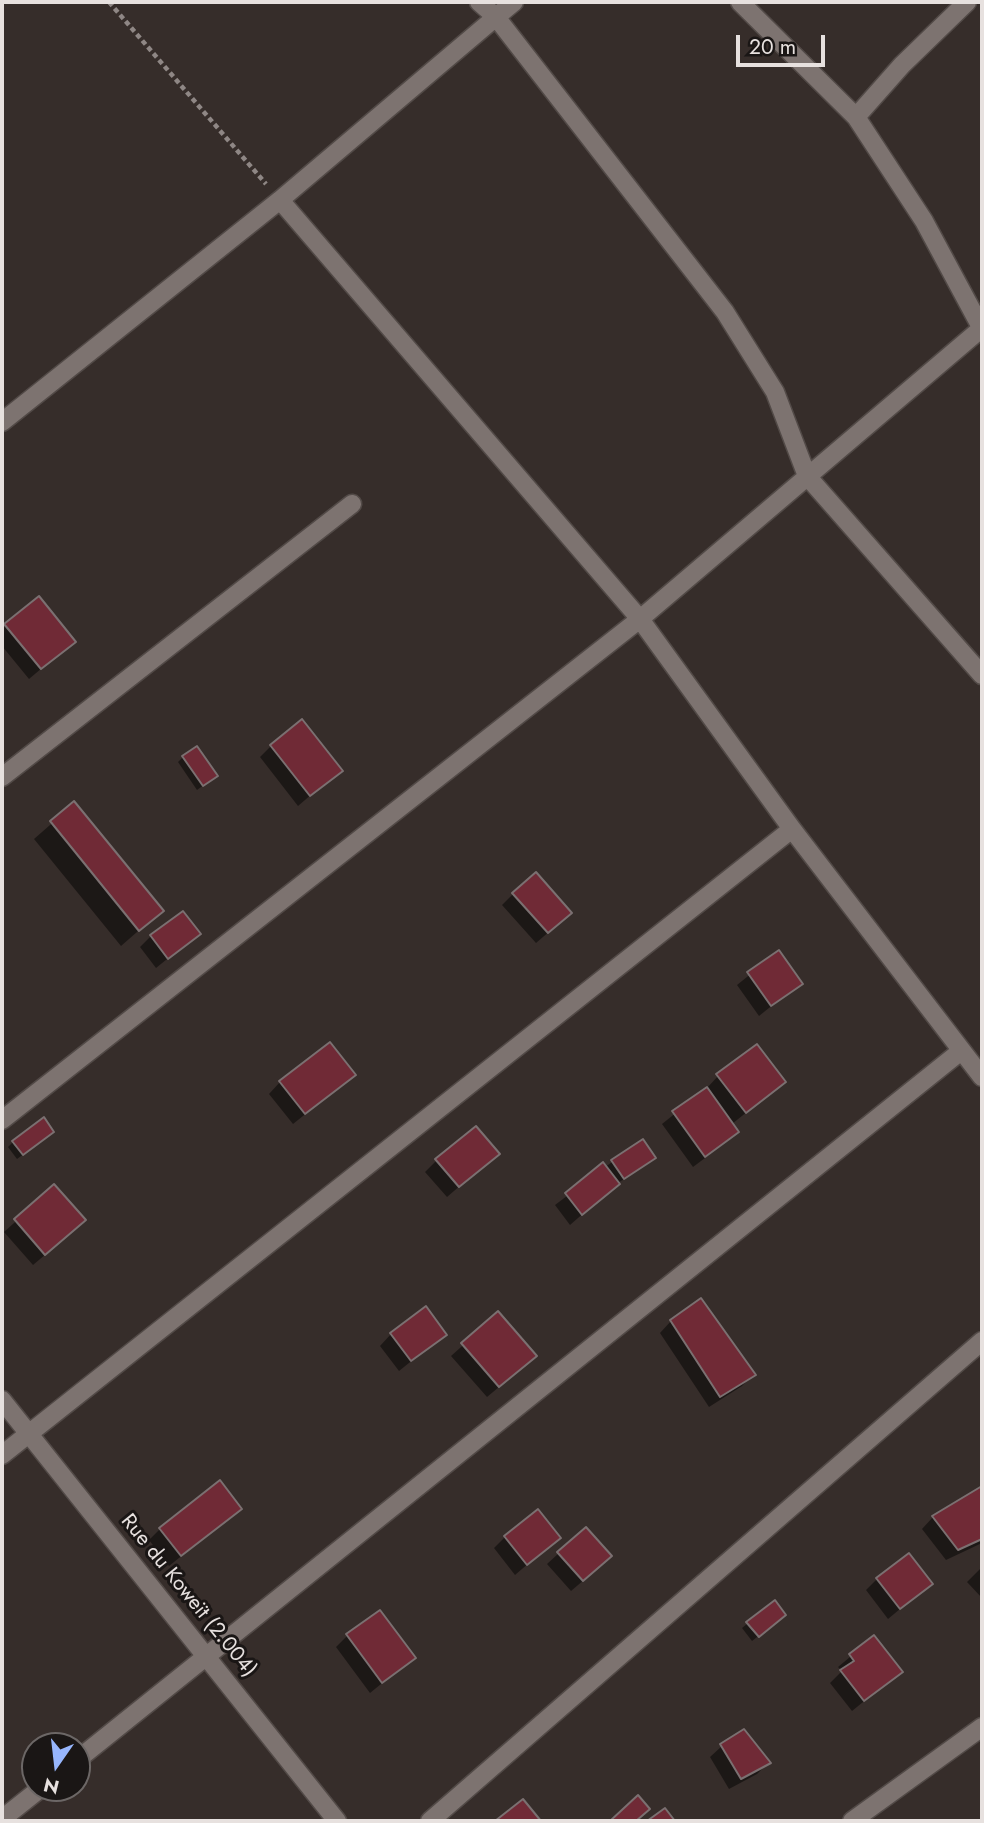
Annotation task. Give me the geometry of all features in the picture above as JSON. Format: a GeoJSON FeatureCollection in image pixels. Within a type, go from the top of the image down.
{"type":"FeatureCollection","features":[{"type":"Feature","properties":{"kind":"street"},"geometry":{"type":"LineString","coordinates":[[479,2],[496,17],[725,312],[775,392],[807,476],[982,675]]}},
{"type":"Feature","properties":{"kind":"street"},"geometry":{"type":"LineString","coordinates":[[2,422],[280,200],[514,2]]}},
{"type":"Feature","properties":{"kind":"street"},"geometry":{"type":"LineString","coordinates":[[2,1120],[640,619],[982,329],[924,221],[856,117],[740,2]]}},
{"type":"Feature","properties":{"kind":"street"},"geometry":{"type":"LineString","coordinates":[[856,117],[902,65],[967,2]]}},
{"type":"Feature","properties":{"kind":"street"},"geometry":{"type":"LineString","coordinates":[[280,200],[640,619],[792,829],[982,1077]]}},
{"type":"Feature","properties":{"kind":"street"},"geometry":{"type":"LineString","coordinates":[[2,777],[352,504]]}},
{"type":"Feature","properties":{"kind":"street"},"geometry":{"type":"LineString","coordinates":[[2,1455],[792,829]]}},
{"type":"Feature","properties":{"kind":"street"},"geometry":{"type":"LineString","coordinates":[[91,1749],[961,1051]]}},
{"type":"Feature","properties":{"kind":"street"},"geometry":{"type":"LineString","coordinates":[[429,1821],[982,1341]]}},
{"type":"Feature","properties":{"kind":"street","name":"Rue du Koweït (2.004)"},"geometry":{"type":"LineString","coordinates":[[2,1400],[337,1821]]}},
{"type":"Feature","properties":{"kind":"street"},"geometry":{"type":"LineString","coordinates":[[852,1821],[982,1727]]}},
{"type":"Feature","properties":{"kind":"street"},"geometry":{"type":"LineString","coordinates":[[2,1819],[23,1802]]}},
{"type":"Feature","properties":{"kind":"path"},"geometry":{"type":"LineString","coordinates":[[109,2],[280,200]]}},
{"type":"Feature","properties":{"kind":"building"},"geometry":{"type":"Polygon","coordinates":[[[39,596],[76,642],[41,669],[4,624],[39,596]]]}},
{"type":"Feature","properties":{"kind":"building"},"geometry":{"type":"Polygon","coordinates":[[[302,719],[343,771],[310,796],[270,745],[302,719]]]}},
{"type":"Feature","properties":{"kind":"building"},"geometry":{"type":"Polygon","coordinates":[[[197,746],[218,776],[203,786],[182,756],[197,746]]]}},
{"type":"Feature","properties":{"kind":"building"},"geometry":{"type":"Polygon","coordinates":[[[74,801],[164,911],[139,931],[50,821],[74,801]]]}},
{"type":"Feature","properties":{"kind":"building"},"geometry":{"type":"Polygon","coordinates":[[[536,872],[572,913],[548,933],[512,893],[536,872]]]}},
{"type":"Feature","properties":{"kind":"building"},"geometry":{"type":"Polygon","coordinates":[[[183,911],[201,934],[168,959],[150,935],[183,911]]]}},
{"type":"Feature","properties":{"kind":"building"},"geometry":{"type":"Polygon","coordinates":[[[779,950],[803,984],[771,1006],[747,972],[779,950]]]}},
{"type":"Feature","properties":{"kind":"building"},"geometry":{"type":"Polygon","coordinates":[[[330,1042],[356,1075],[305,1114],[279,1081],[330,1042]]]}},
{"type":"Feature","properties":{"kind":"building"},"geometry":{"type":"Polygon","coordinates":[[[757,1044],[786,1082],[746,1113],[716,1074],[757,1044]]]}},
{"type":"Feature","properties":{"kind":"building"},"geometry":{"type":"Polygon","coordinates":[[[707,1087],[739,1132],[705,1157],[672,1111],[707,1087]]]}},
{"type":"Feature","properties":{"kind":"building"},"geometry":{"type":"Polygon","coordinates":[[[44,1117],[54,1132],[23,1155],[12,1141],[44,1117]]]}},
{"type":"Feature","properties":{"kind":"building"},"geometry":{"type":"Polygon","coordinates":[[[476,1126],[500,1154],[459,1187],[435,1159],[476,1126]]]}},
{"type":"Feature","properties":{"kind":"building"},"geometry":{"type":"Polygon","coordinates":[[[643,1139],[656,1158],[624,1179],[611,1160],[643,1139]]]}},
{"type":"Feature","properties":{"kind":"building"},"geometry":{"type":"Polygon","coordinates":[[[603,1162],[620,1184],[582,1215],[565,1193],[603,1162]]]}},
{"type":"Feature","properties":{"kind":"building"},"geometry":{"type":"Polygon","coordinates":[[[54,1184],[86,1220],[45,1255],[14,1219],[54,1184]]]}},
{"type":"Feature","properties":{"kind":"building"},"geometry":{"type":"Polygon","coordinates":[[[701,1298],[756,1375],[720,1397],[670,1320],[701,1298]]]}},
{"type":"Feature","properties":{"kind":"building"},"geometry":{"type":"Polygon","coordinates":[[[426,1306],[447,1335],[411,1361],[390,1333],[426,1306]]]}},
{"type":"Feature","properties":{"kind":"building"},"geometry":{"type":"Polygon","coordinates":[[[498,1311],[537,1356],[499,1387],[461,1343],[498,1311]]]}},
{"type":"Feature","properties":{"kind":"building"},"geometry":{"type":"Polygon","coordinates":[[[220,1480],[242,1509],[181,1556],[159,1528],[220,1480]]]}},
{"type":"Feature","properties":{"kind":"building"},"geometry":{"type":"Polygon","coordinates":[[[982,1486],[982,1539],[958,1550],[932,1516],[982,1486]]]}},
{"type":"Feature","properties":{"kind":"building"},"geometry":{"type":"Polygon","coordinates":[[[538,1509],[561,1538],[527,1565],[504,1536],[538,1509]]]}},
{"type":"Feature","properties":{"kind":"building"},"geometry":{"type":"Polygon","coordinates":[[[586,1527],[612,1556],[583,1581],[557,1552],[586,1527]]]}},
{"type":"Feature","properties":{"kind":"building"},"geometry":{"type":"Polygon","coordinates":[[[909,1553],[933,1584],[900,1609],[876,1578],[909,1553]]]}},
{"type":"Feature","properties":{"kind":"building"},"geometry":{"type":"Polygon","coordinates":[[[775,1600],[786,1615],[759,1637],[746,1622],[775,1600]]]}},
{"type":"Feature","properties":{"kind":"building"},"geometry":{"type":"Polygon","coordinates":[[[380,1610],[416,1658],[382,1683],[346,1634],[380,1610]]]}},
{"type":"Feature","properties":{"kind":"building"},"geometry":{"type":"Polygon","coordinates":[[[874,1635],[903,1672],[864,1701],[840,1670],[854,1661],[849,1654],[874,1635]]]}},
{"type":"Feature","properties":{"kind":"building"},"geometry":{"type":"Polygon","coordinates":[[[744,1729],[771,1763],[741,1779],[720,1744],[744,1729]]]}},
{"type":"Feature","properties":{"kind":"building"},"geometry":{"type":"Polygon","coordinates":[[[638,1795],[650,1809],[636,1821],[610,1821],[638,1795]]]}},
{"type":"Feature","properties":{"kind":"building"},"geometry":{"type":"Polygon","coordinates":[[[523,1799],[541,1821],[495,1821],[523,1799]]]}},
{"type":"Feature","properties":{"kind":"building"},"geometry":{"type":"Polygon","coordinates":[[[665,1808],[675,1821],[647,1821],[665,1808]]]}}]}
